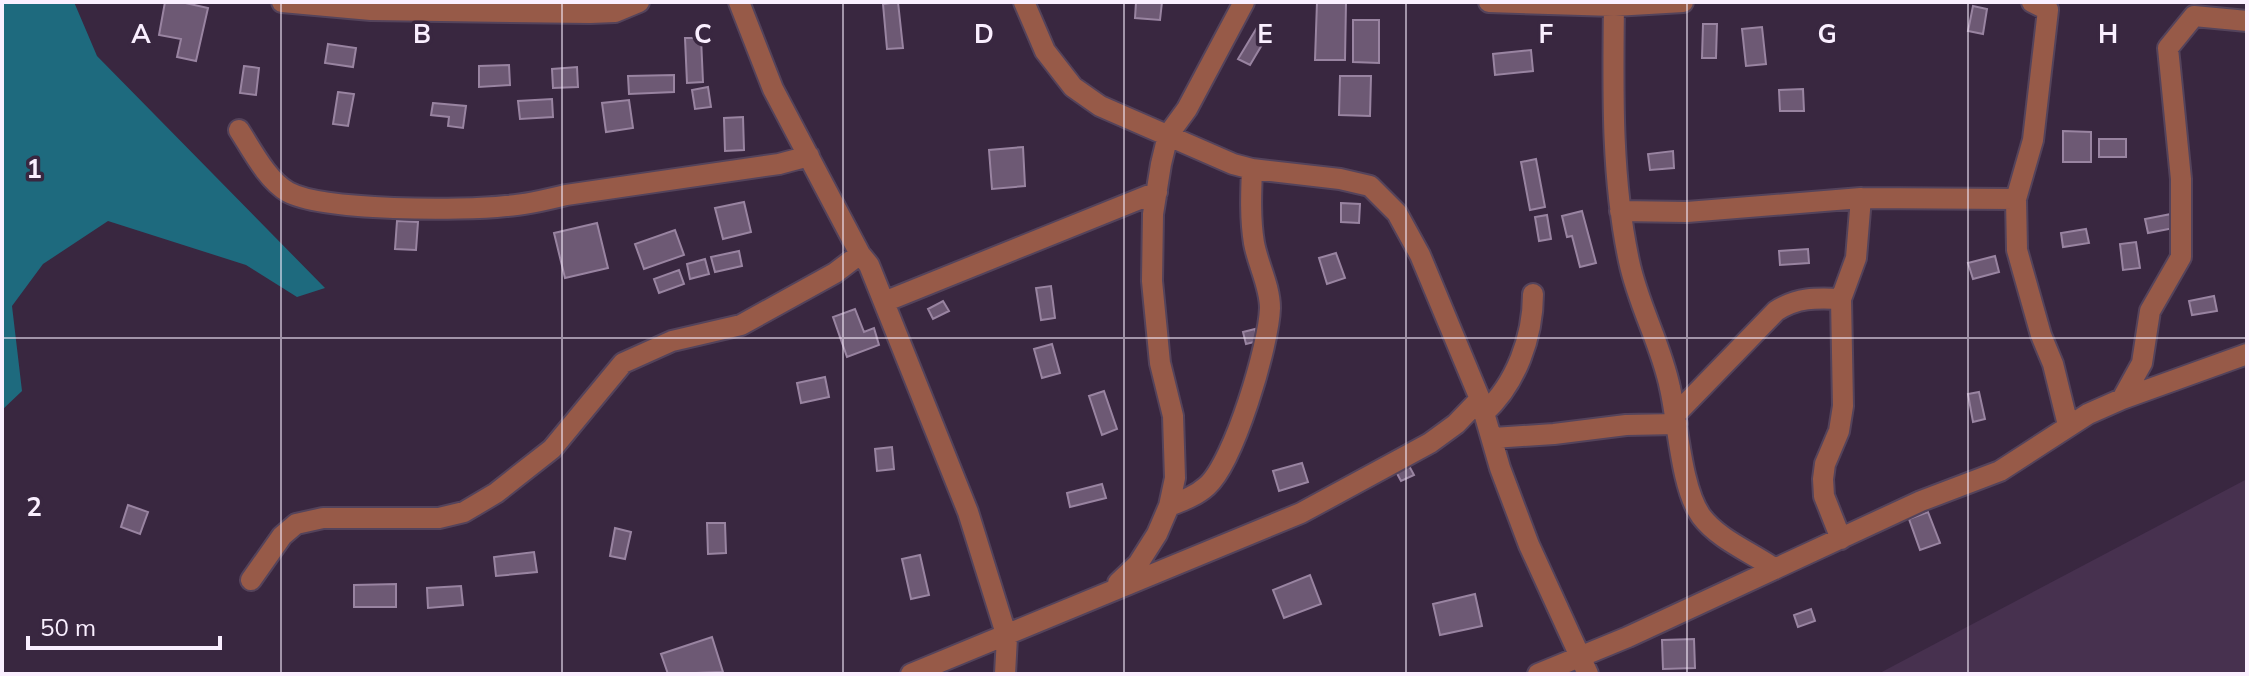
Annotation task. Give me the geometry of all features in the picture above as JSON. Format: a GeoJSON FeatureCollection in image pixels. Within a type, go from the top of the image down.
{"type":"FeatureCollection","features":[{"type":"Feature","properties":{"kind":"street"},"geometry":{"type":"LineString","coordinates":[[282,2],[371,10],[590,13],[615,12],[639,2]]}},
{"type":"Feature","properties":{"kind":"street"},"geometry":{"type":"LineString","coordinates":[[739,2],[773,89],[860,254],[869,265],[968,512],[1007,637],[1005,674]]}},
{"type":"Feature","properties":{"kind":"street"},"geometry":{"type":"LineString","coordinates":[[1024,2],[1045,51],[1073,87],[1100,106],[1205,154],[1252,169],[1340,179],[1370,186],[1397,213],[1420,255],[1482,406],[1500,468],[1529,545],[1584,665]]}},
{"type":"Feature","properties":{"kind":"street"},"geometry":{"type":"LineString","coordinates":[[1110,591],[1138,564],[1157,534],[1169,506],[1175,478],[1173,416],[1160,363],[1152,281],[1153,214],[1168,135],[1187,109],[1244,2]]}},
{"type":"Feature","properties":{"kind":"street"},"geometry":{"type":"LineString","coordinates":[[1489,2],[1683,2]]}},
{"type":"Feature","properties":{"kind":"street"},"geometry":{"type":"LineString","coordinates":[[2032,2],[2048,10],[2033,140],[2016,199],[2017,250],[2024,281],[2053,364],[2068,425]]}},
{"type":"Feature","properties":{"kind":"street"},"geometry":{"type":"LineString","coordinates":[[1614,4],[1613,84],[1620,211],[1635,288],[1664,366],[1691,499],[1702,518],[1722,536],[1775,569]]}},
{"type":"Feature","properties":{"kind":"street"},"geometry":{"type":"LineString","coordinates":[[2122,399],[2142,363],[2150,311],[2181,257],[2181,179],[2168,48],[2194,16],[2247,21]]}},
{"type":"Feature","properties":{"kind":"street"},"geometry":{"type":"LineString","coordinates":[[239,130],[274,181],[286,191],[306,199],[369,206],[503,207],[765,166],[809,156]]}},
{"type":"Feature","properties":{"kind":"street"},"geometry":{"type":"LineString","coordinates":[[1169,506],[1188,499],[1209,485],[1225,460],[1243,418],[1266,342],[1270,307],[1267,285],[1253,240],[1252,169]]}},
{"type":"Feature","properties":{"kind":"street"},"geometry":{"type":"LineString","coordinates":[[884,302],[1157,192]]}},
{"type":"Feature","properties":{"kind":"street"},"geometry":{"type":"LineString","coordinates":[[1620,211],[1687,212],[1861,198],[2016,199]]}},
{"type":"Feature","properties":{"kind":"street"},"geometry":{"type":"LineString","coordinates":[[1841,539],[1827,506],[1823,479],[1825,464],[1839,431],[1843,406],[1841,299],[1856,258],[1861,198]]}},
{"type":"Feature","properties":{"kind":"street"},"geometry":{"type":"LineString","coordinates":[[251,580],[282,536],[296,524],[323,518],[439,518],[464,512],[496,493],[552,449],[623,363],[672,341],[741,325],[835,273],[860,254]]}},
{"type":"Feature","properties":{"kind":"street"},"geometry":{"type":"LineString","coordinates":[[911,674],[1007,637],[1314,507],[1430,443],[1482,406],[1499,399],[1520,356],[1533,316],[1533,294]]}},
{"type":"Feature","properties":{"kind":"street"},"geometry":{"type":"LineString","coordinates":[[1493,438],[1677,419],[1776,311],[1804,298],[1841,299]]}},
{"type":"Feature","properties":{"kind":"street"},"geometry":{"type":"LineString","coordinates":[[1538,674],[1584,665],[1628,637],[1921,501],[2000,471],[2068,425],[2122,399],[2247,354]]}},
{"type":"Feature","properties":{"kind":"shaded area"},"geometry":{"type":"Polygon","coordinates":[[[2247,479],[2247,674],[1878,674],[2247,479]]]}},
{"type":"Feature","properties":{"kind":"water"},"geometry":{"type":"Polygon","coordinates":[[[2,2],[74,2],[97,56],[325,288],[297,297],[246,265],[108,221],[43,264],[12,306],[22,391],[2,410],[2,2]]]}},
{"type":"Feature","properties":{"kind":"building"},"geometry":{"type":"Polygon","coordinates":[[[165,2],[208,8],[196,61],[177,57],[181,39],[159,35],[165,2]]]}},
{"type":"Feature","properties":{"kind":"building"},"geometry":{"type":"Polygon","coordinates":[[[898,2],[903,48],[887,49],[883,4],[898,2]]]}},
{"type":"Feature","properties":{"kind":"building"},"geometry":{"type":"Polygon","coordinates":[[[1136,2],[1162,2],[1160,20],[1135,18],[1136,2]]]}},
{"type":"Feature","properties":{"kind":"building"},"geometry":{"type":"Polygon","coordinates":[[[1317,2],[1346,2],[1345,60],[1315,60],[1317,2]]]}},
{"type":"Feature","properties":{"kind":"building"},"geometry":{"type":"Polygon","coordinates":[[[1973,6],[1987,9],[1983,34],[1968,31],[1973,6]]]}},
{"type":"Feature","properties":{"kind":"building"},"geometry":{"type":"Polygon","coordinates":[[[1353,20],[1379,20],[1379,63],[1353,62],[1353,20]]]}},
{"type":"Feature","properties":{"kind":"building"},"geometry":{"type":"Polygon","coordinates":[[[1834,23],[1836,39],[1822,41],[1821,24],[1834,23]]]}},
{"type":"Feature","properties":{"kind":"building"},"geometry":{"type":"Polygon","coordinates":[[[1703,24],[1717,24],[1716,58],[1702,58],[1703,24]]]}},
{"type":"Feature","properties":{"kind":"building"},"geometry":{"type":"Polygon","coordinates":[[[1258,26],[1269,33],[1250,65],[1238,59],[1258,26]]]}},
{"type":"Feature","properties":{"kind":"building"},"geometry":{"type":"Polygon","coordinates":[[[1762,27],[1766,64],[1746,66],[1742,29],[1762,27]]]}},
{"type":"Feature","properties":{"kind":"building"},"geometry":{"type":"Polygon","coordinates":[[[685,38],[701,38],[703,82],[687,83],[685,38]]]}},
{"type":"Feature","properties":{"kind":"building"},"geometry":{"type":"Polygon","coordinates":[[[328,44],[356,48],[353,67],[325,63],[328,44]]]}},
{"type":"Feature","properties":{"kind":"building"},"geometry":{"type":"Polygon","coordinates":[[[1531,50],[1533,71],[1495,75],[1493,54],[1531,50]]]}},
{"type":"Feature","properties":{"kind":"building"},"geometry":{"type":"Polygon","coordinates":[[[509,65],[510,85],[479,87],[479,66],[509,65]]]}},
{"type":"Feature","properties":{"kind":"building"},"geometry":{"type":"Polygon","coordinates":[[[244,66],[259,68],[256,95],[240,93],[244,66]]]}},
{"type":"Feature","properties":{"kind":"building"},"geometry":{"type":"Polygon","coordinates":[[[577,67],[578,87],[553,88],[552,69],[577,67]]]}},
{"type":"Feature","properties":{"kind":"building"},"geometry":{"type":"Polygon","coordinates":[[[674,75],[674,92],[629,94],[628,76],[674,75]]]}},
{"type":"Feature","properties":{"kind":"building"},"geometry":{"type":"Polygon","coordinates":[[[1340,76],[1371,76],[1370,116],[1339,115],[1340,76]]]}},
{"type":"Feature","properties":{"kind":"building"},"geometry":{"type":"Polygon","coordinates":[[[708,87],[711,107],[695,109],[692,90],[708,87]]]}},
{"type":"Feature","properties":{"kind":"building"},"geometry":{"type":"Polygon","coordinates":[[[1803,89],[1804,111],[1780,111],[1779,90],[1803,89]]]}},
{"type":"Feature","properties":{"kind":"building"},"geometry":{"type":"Polygon","coordinates":[[[338,92],[354,94],[348,126],[333,124],[338,92]]]}},
{"type":"Feature","properties":{"kind":"building"},"geometry":{"type":"Polygon","coordinates":[[[552,99],[553,117],[520,119],[518,101],[552,99]]]}},
{"type":"Feature","properties":{"kind":"building"},"geometry":{"type":"Polygon","coordinates":[[[629,100],[633,128],[606,132],[602,103],[629,100]]]}},
{"type":"Feature","properties":{"kind":"building"},"geometry":{"type":"Polygon","coordinates":[[[433,103],[466,106],[463,128],[448,126],[449,117],[431,115],[433,103]]]}},
{"type":"Feature","properties":{"kind":"building"},"geometry":{"type":"Polygon","coordinates":[[[743,117],[744,150],[725,151],[724,118],[743,117]]]}},
{"type":"Feature","properties":{"kind":"building"},"geometry":{"type":"Polygon","coordinates":[[[2063,131],[2091,132],[2091,162],[2063,162],[2063,131]]]}},
{"type":"Feature","properties":{"kind":"building"},"geometry":{"type":"Polygon","coordinates":[[[2099,139],[2126,139],[2126,157],[2099,157],[2099,139]]]}},
{"type":"Feature","properties":{"kind":"building"},"geometry":{"type":"Polygon","coordinates":[[[1023,147],[1025,186],[992,189],[989,150],[1023,147]]]}},
{"type":"Feature","properties":{"kind":"building"},"geometry":{"type":"Polygon","coordinates":[[[1673,151],[1674,168],[1650,170],[1648,154],[1673,151]]]}},
{"type":"Feature","properties":{"kind":"building"},"geometry":{"type":"Polygon","coordinates":[[[1536,159],[1545,207],[1530,210],[1521,162],[1536,159]]]}},
{"type":"Feature","properties":{"kind":"building"},"geometry":{"type":"Polygon","coordinates":[[[744,202],[751,232],[723,239],[715,208],[744,202]]]}},
{"type":"Feature","properties":{"kind":"building"},"geometry":{"type":"Polygon","coordinates":[[[1341,203],[1360,204],[1359,223],[1341,222],[1341,203]]]}},
{"type":"Feature","properties":{"kind":"building"},"geometry":{"type":"Polygon","coordinates":[[[1582,211],[1596,263],[1580,267],[1572,236],[1567,237],[1562,216],[1582,211]]]}},
{"type":"Feature","properties":{"kind":"building"},"geometry":{"type":"Polygon","coordinates":[[[2171,214],[2174,228],[2148,233],[2145,219],[2171,214]]]}},
{"type":"Feature","properties":{"kind":"building"},"geometry":{"type":"Polygon","coordinates":[[[1547,215],[1551,239],[1539,241],[1535,217],[1547,215]]]}},
{"type":"Feature","properties":{"kind":"building"},"geometry":{"type":"Polygon","coordinates":[[[397,221],[418,222],[416,250],[395,249],[397,221]]]}},
{"type":"Feature","properties":{"kind":"building"},"geometry":{"type":"Polygon","coordinates":[[[597,223],[608,268],[565,278],[554,233],[597,223]]]}},
{"type":"Feature","properties":{"kind":"building"},"geometry":{"type":"Polygon","coordinates":[[[2086,229],[2089,243],[2063,247],[2061,233],[2086,229]]]}},
{"type":"Feature","properties":{"kind":"building"},"geometry":{"type":"Polygon","coordinates":[[[675,230],[684,255],[644,269],[635,244],[675,230]]]}},
{"type":"Feature","properties":{"kind":"building"},"geometry":{"type":"Polygon","coordinates":[[[2136,242],[2140,268],[2123,270],[2120,244],[2136,242]]]}},
{"type":"Feature","properties":{"kind":"building"},"geometry":{"type":"Polygon","coordinates":[[[1808,249],[1809,263],[1780,265],[1779,251],[1808,249]]]}},
{"type":"Feature","properties":{"kind":"building"},"geometry":{"type":"Polygon","coordinates":[[[739,251],[742,266],[715,272],[711,257],[739,251]]]}},
{"type":"Feature","properties":{"kind":"building"},"geometry":{"type":"Polygon","coordinates":[[[1336,253],[1345,278],[1327,284],[1319,258],[1336,253]]]}},
{"type":"Feature","properties":{"kind":"building"},"geometry":{"type":"Polygon","coordinates":[[[1995,256],[1999,272],[1973,279],[1968,263],[1995,256]]]}},
{"type":"Feature","properties":{"kind":"building"},"geometry":{"type":"Polygon","coordinates":[[[705,259],[709,274],[690,279],[687,264],[705,259]]]}},
{"type":"Feature","properties":{"kind":"building"},"geometry":{"type":"Polygon","coordinates":[[[679,270],[684,284],[659,293],[654,279],[679,270]]]}},
{"type":"Feature","properties":{"kind":"building"},"geometry":{"type":"Polygon","coordinates":[[[1051,286],[1055,318],[1041,320],[1036,288],[1051,286]]]}},
{"type":"Feature","properties":{"kind":"building"},"geometry":{"type":"Polygon","coordinates":[[[2214,296],[2217,311],[2192,315],[2189,301],[2214,296]]]}},
{"type":"Feature","properties":{"kind":"building"},"geometry":{"type":"Polygon","coordinates":[[[943,301],[949,311],[933,319],[928,309],[943,301]]]}},
{"type":"Feature","properties":{"kind":"building"},"geometry":{"type":"Polygon","coordinates":[[[855,309],[864,332],[874,328],[879,345],[847,357],[833,317],[855,309]]]}},
{"type":"Feature","properties":{"kind":"building"},"geometry":{"type":"Polygon","coordinates":[[[1255,329],[1258,341],[1246,344],[1243,332],[1255,329]]]}},
{"type":"Feature","properties":{"kind":"building"},"geometry":{"type":"Polygon","coordinates":[[[1052,344],[1060,373],[1042,378],[1034,349],[1052,344]]]}},
{"type":"Feature","properties":{"kind":"building"},"geometry":{"type":"Polygon","coordinates":[[[825,377],[829,397],[801,403],[797,383],[825,377]]]}},
{"type":"Feature","properties":{"kind":"building"},"geometry":{"type":"Polygon","coordinates":[[[1104,391],[1117,429],[1102,435],[1089,396],[1104,391]]]}},
{"type":"Feature","properties":{"kind":"building"},"geometry":{"type":"Polygon","coordinates":[[[1979,392],[1985,419],[1973,422],[1968,394],[1979,392]]]}},
{"type":"Feature","properties":{"kind":"building"},"geometry":{"type":"Polygon","coordinates":[[[892,447],[894,469],[877,471],[875,449],[892,447]]]}},
{"type":"Feature","properties":{"kind":"building"},"geometry":{"type":"Polygon","coordinates":[[[1407,462],[1414,475],[1401,481],[1394,468],[1407,462]]]}},
{"type":"Feature","properties":{"kind":"building"},"geometry":{"type":"Polygon","coordinates":[[[1302,463],[1308,482],[1279,491],[1273,471],[1302,463]]]}},
{"type":"Feature","properties":{"kind":"building"},"geometry":{"type":"Polygon","coordinates":[[[1102,484],[1106,498],[1070,507],[1067,493],[1102,484]]]}},
{"type":"Feature","properties":{"kind":"building"},"geometry":{"type":"Polygon","coordinates":[[[128,505],[148,512],[140,534],[121,527],[128,505]]]}},
{"type":"Feature","properties":{"kind":"building"},"geometry":{"type":"Polygon","coordinates":[[[1928,512],[1940,543],[1920,550],[1909,519],[1928,512]]]}},
{"type":"Feature","properties":{"kind":"building"},"geometry":{"type":"Polygon","coordinates":[[[707,523],[725,523],[726,553],[708,554],[707,523]]]}},
{"type":"Feature","properties":{"kind":"building"},"geometry":{"type":"Polygon","coordinates":[[[615,528],[631,532],[625,559],[610,556],[615,528]]]}},
{"type":"Feature","properties":{"kind":"building"},"geometry":{"type":"Polygon","coordinates":[[[534,552],[537,572],[496,576],[494,557],[534,552]]]}},
{"type":"Feature","properties":{"kind":"building"},"geometry":{"type":"Polygon","coordinates":[[[920,555],[929,595],[911,599],[902,559],[920,555]]]}},
{"type":"Feature","properties":{"kind":"building"},"geometry":{"type":"Polygon","coordinates":[[[1310,575],[1321,604],[1284,618],[1273,590],[1310,575]]]}},
{"type":"Feature","properties":{"kind":"building"},"geometry":{"type":"Polygon","coordinates":[[[396,584],[396,607],[354,607],[354,585],[396,584]]]}},
{"type":"Feature","properties":{"kind":"building"},"geometry":{"type":"Polygon","coordinates":[[[461,586],[463,605],[428,608],[427,588],[461,586]]]}},
{"type":"Feature","properties":{"kind":"building"},"geometry":{"type":"Polygon","coordinates":[[[1475,594],[1482,626],[1440,635],[1433,604],[1475,594]]]}},
{"type":"Feature","properties":{"kind":"building"},"geometry":{"type":"Polygon","coordinates":[[[1811,609],[1815,621],[1798,627],[1794,615],[1811,609]]]}},
{"type":"Feature","properties":{"kind":"building"},"geometry":{"type":"Polygon","coordinates":[[[712,637],[723,672],[668,674],[661,654],[712,637]]]}},
{"type":"Feature","properties":{"kind":"building"},"geometry":{"type":"Polygon","coordinates":[[[1694,639],[1695,668],[1663,669],[1662,640],[1694,639]]]}}]}
